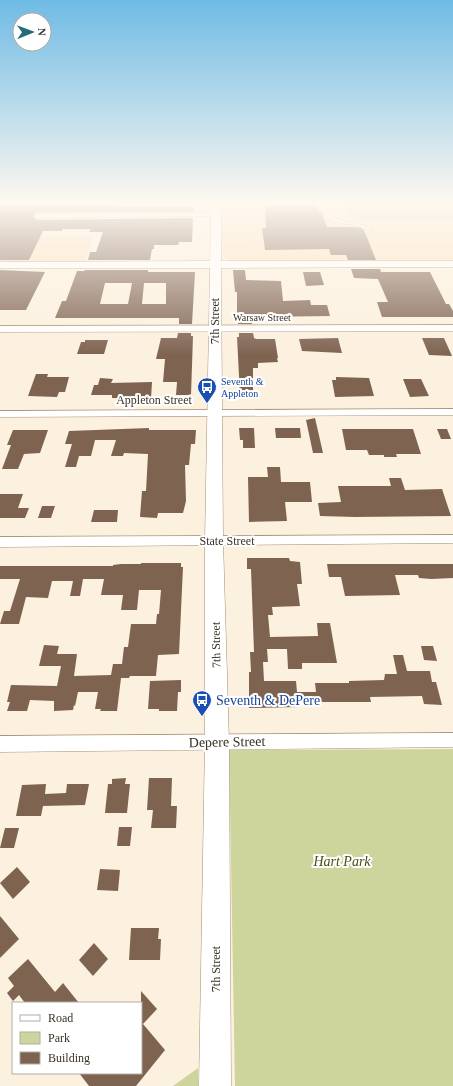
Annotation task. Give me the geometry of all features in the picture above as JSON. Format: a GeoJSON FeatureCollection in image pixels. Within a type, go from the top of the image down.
{"type":"FeatureCollection","features":[{"type":"Feature","properties":{"kind":"street","name":"7th Street"},"geometry":{"type":"LineString","coordinates":[[215,255],[214,541],[217,742],[215,1086]]}},
{"type":"Feature","properties":{"kind":"street"},"geometry":{"type":"LineString","coordinates":[[0,265],[453,264]]}},
{"type":"Feature","properties":{"kind":"street","name":"Warsaw Street"},"geometry":{"type":"LineString","coordinates":[[0,329],[453,328]]}},
{"type":"Feature","properties":{"kind":"street","name":"Appleton Street"},"geometry":{"type":"LineString","coordinates":[[0,414],[453,412]]}},
{"type":"Feature","properties":{"kind":"street","name":"State Street"},"geometry":{"type":"LineString","coordinates":[[0,542],[453,539]]}},
{"type":"Feature","properties":{"kind":"street","name":"Depere Street"},"geometry":{"type":"LineString","coordinates":[[0,744],[453,740]]}},
{"type":"Feature","properties":{"kind":"shaded area"},"geometry":{"type":"Polygon","coordinates":[[[0,255],[87,255],[85,262],[0,262],[0,255]]]}},
{"type":"Feature","properties":{"kind":"shaded area"},"geometry":{"type":"Polygon","coordinates":[[[223,255],[453,255],[453,261],[231,261],[223,255]]]}},
{"type":"Feature","properties":{"kind":"green space","name":"Hart Park"},"geometry":{"type":"Polygon","coordinates":[[[453,749],[453,1086],[235,1086],[229,750],[453,749]]]}},
{"type":"Feature","properties":{"kind":"green space"},"geometry":{"type":"Polygon","coordinates":[[[198,1068],[198,1086],[173,1086],[198,1068]]]}},
{"type":"Feature","properties":{"kind":"building"},"geometry":{"type":"Polygon","coordinates":[[[0,255],[32,255],[29,260],[0,260],[0,255]]]}},
{"type":"Feature","properties":{"kind":"building"},"geometry":{"type":"Polygon","coordinates":[[[89,255],[151,255],[150,260],[88,260],[89,255]]]}},
{"type":"Feature","properties":{"kind":"building"},"geometry":{"type":"Polygon","coordinates":[[[331,255],[374,255],[376,260],[348,260],[346,255],[331,255]]]}},
{"type":"Feature","properties":{"kind":"building"},"geometry":{"type":"Polygon","coordinates":[[[351,269],[380,269],[381,272],[430,272],[446,304],[449,304],[453,311],[453,317],[382,317],[377,302],[388,302],[378,279],[354,278],[351,269]]]}},
{"type":"Feature","properties":{"kind":"building"},"geometry":{"type":"Polygon","coordinates":[[[0,270],[45,272],[26,310],[0,310],[0,270]]]}},
{"type":"Feature","properties":{"kind":"building"},"geometry":{"type":"Polygon","coordinates":[[[148,270],[148,272],[195,272],[192,324],[179,324],[179,318],[55,318],[62,301],[66,301],[77,271],[148,270]],[[105,283],[100,304],[128,304],[132,283],[105,283]],[[144,283],[142,304],[166,304],[166,283],[144,283]]]}},
{"type":"Feature","properties":{"kind":"building"},"geometry":{"type":"Polygon","coordinates":[[[233,270],[245,270],[246,280],[281,281],[283,301],[310,300],[311,305],[327,305],[330,316],[255,317],[252,318],[252,324],[238,324],[237,292],[235,292],[233,270]]]}},
{"type":"Feature","properties":{"kind":"building"},"geometry":{"type":"Polygon","coordinates":[[[303,272],[320,272],[324,285],[306,286],[303,272]]]}},
{"type":"Feature","properties":{"kind":"building"},"geometry":{"type":"Polygon","coordinates":[[[178,333],[191,333],[191,336],[193,336],[191,395],[176,395],[177,382],[163,382],[165,359],[156,359],[161,338],[177,338],[178,333]]]}},
{"type":"Feature","properties":{"kind":"building"},"geometry":{"type":"Polygon","coordinates":[[[239,333],[253,333],[254,338],[256,339],[275,339],[278,362],[258,363],[258,368],[253,368],[253,397],[241,397],[240,395],[237,337],[239,337],[239,333]]]}},
{"type":"Feature","properties":{"kind":"building"},"geometry":{"type":"Polygon","coordinates":[[[338,338],[342,353],[302,351],[299,339],[338,338]]]}},
{"type":"Feature","properties":{"kind":"building"},"geometry":{"type":"Polygon","coordinates":[[[422,338],[444,338],[452,356],[429,355],[422,338]]]}},
{"type":"Feature","properties":{"kind":"building"},"geometry":{"type":"Polygon","coordinates":[[[85,340],[108,340],[104,354],[77,354],[81,342],[85,342],[85,340]]]}},
{"type":"Feature","properties":{"kind":"building"},"geometry":{"type":"Polygon","coordinates":[[[36,374],[48,374],[47,377],[69,377],[65,392],[59,392],[57,397],[28,396],[36,374]]]}},
{"type":"Feature","properties":{"kind":"building"},"geometry":{"type":"Polygon","coordinates":[[[336,377],[369,378],[374,396],[335,397],[332,380],[336,380],[336,377]]]}},
{"type":"Feature","properties":{"kind":"building"},"geometry":{"type":"Polygon","coordinates":[[[100,378],[113,379],[111,383],[152,382],[151,399],[112,398],[112,395],[91,395],[94,385],[98,385],[100,378]]]}},
{"type":"Feature","properties":{"kind":"building"},"geometry":{"type":"Polygon","coordinates":[[[403,379],[421,379],[429,396],[410,397],[403,379]]]}},
{"type":"Feature","properties":{"kind":"building"},"geometry":{"type":"Polygon","coordinates":[[[315,418],[323,453],[313,453],[306,420],[315,418]]]}},
{"type":"Feature","properties":{"kind":"building"},"geometry":{"type":"Polygon","coordinates":[[[149,428],[149,430],[196,430],[195,444],[191,444],[189,465],[185,465],[186,501],[183,513],[158,513],[157,518],[140,517],[142,491],[146,491],[148,454],[124,453],[123,456],[111,456],[116,440],[95,440],[91,456],[79,456],[76,467],[65,467],[72,444],[65,444],[69,431],[149,428]]]}},
{"type":"Feature","properties":{"kind":"building"},"geometry":{"type":"Polygon","coordinates":[[[239,428],[254,428],[255,448],[243,448],[243,440],[240,440],[239,428]]]}},
{"type":"Feature","properties":{"kind":"building"},"geometry":{"type":"Polygon","coordinates":[[[275,428],[300,428],[301,438],[276,438],[275,428]]]}},
{"type":"Feature","properties":{"kind":"building"},"geometry":{"type":"Polygon","coordinates":[[[342,429],[413,429],[421,454],[396,454],[397,457],[384,457],[384,455],[369,455],[367,450],[346,450],[342,429]]]}},
{"type":"Feature","properties":{"kind":"building"},"geometry":{"type":"Polygon","coordinates":[[[437,429],[447,429],[451,439],[441,439],[437,429]]]}},
{"type":"Feature","properties":{"kind":"building"},"geometry":{"type":"Polygon","coordinates":[[[13,430],[48,430],[40,453],[24,454],[18,469],[2,469],[11,445],[7,445],[13,430]]]}},
{"type":"Feature","properties":{"kind":"building"},"geometry":{"type":"Polygon","coordinates":[[[267,467],[280,467],[281,482],[310,482],[312,502],[285,502],[287,521],[249,522],[248,477],[268,477],[267,467]]]}},
{"type":"Feature","properties":{"kind":"building"},"geometry":{"type":"Polygon","coordinates":[[[389,478],[401,478],[405,490],[442,489],[451,516],[320,516],[318,503],[341,502],[338,486],[391,486],[389,478]]]}},
{"type":"Feature","properties":{"kind":"building"},"geometry":{"type":"Polygon","coordinates":[[[0,494],[23,494],[18,508],[29,508],[25,518],[0,518],[0,494]]]}},
{"type":"Feature","properties":{"kind":"building"},"geometry":{"type":"Polygon","coordinates":[[[42,506],[55,506],[51,518],[38,518],[42,506]]]}},
{"type":"Feature","properties":{"kind":"building"},"geometry":{"type":"Polygon","coordinates":[[[94,510],[118,510],[117,522],[91,522],[94,510]]]}},
{"type":"Feature","properties":{"kind":"building"},"geometry":{"type":"Polygon","coordinates":[[[247,558],[289,558],[290,561],[300,562],[302,584],[297,584],[300,606],[272,607],[273,615],[268,615],[270,637],[318,636],[317,623],[330,623],[337,663],[302,663],[302,669],[288,669],[287,649],[267,649],[268,662],[263,662],[264,681],[296,681],[297,692],[316,692],[315,683],[349,683],[349,681],[384,680],[385,674],[397,674],[393,655],[403,655],[407,671],[430,671],[432,682],[436,682],[442,705],[424,704],[422,696],[370,697],[371,702],[297,702],[298,707],[249,708],[249,672],[251,672],[250,652],[254,652],[251,569],[247,569],[247,558]]]}},
{"type":"Feature","properties":{"kind":"building"},"geometry":{"type":"Polygon","coordinates":[[[141,563],[181,563],[181,567],[183,567],[179,654],[158,655],[156,676],[130,676],[129,678],[121,678],[117,711],[100,711],[101,709],[95,709],[98,692],[78,692],[73,710],[54,711],[54,701],[30,700],[27,711],[7,711],[10,702],[7,702],[11,685],[57,686],[61,666],[39,666],[44,645],[59,646],[57,654],[77,654],[74,676],[111,675],[113,664],[122,664],[124,647],[128,647],[131,624],[156,624],[157,614],[159,614],[161,590],[139,590],[137,610],[121,610],[123,595],[101,595],[104,579],[83,579],[80,596],[70,596],[73,581],[52,581],[48,598],[26,597],[19,624],[0,624],[4,611],[10,611],[20,579],[0,579],[0,566],[113,566],[141,563]]]}},
{"type":"Feature","properties":{"kind":"building"},"geometry":{"type":"Polygon","coordinates":[[[327,564],[453,564],[453,578],[431,579],[419,578],[418,575],[395,575],[400,595],[345,596],[341,577],[329,577],[327,564]]]}},
{"type":"Feature","properties":{"kind":"building"},"geometry":{"type":"Polygon","coordinates":[[[421,646],[433,646],[437,661],[424,660],[421,646]]]}},
{"type":"Feature","properties":{"kind":"building"},"geometry":{"type":"Polygon","coordinates":[[[181,680],[181,692],[178,692],[177,711],[159,711],[159,709],[148,709],[150,681],[181,680]]]}},
{"type":"Feature","properties":{"kind":"building"},"geometry":{"type":"Polygon","coordinates":[[[126,778],[125,784],[130,784],[127,813],[105,813],[108,784],[112,784],[112,779],[126,778]]]}},
{"type":"Feature","properties":{"kind":"building"},"geometry":{"type":"Polygon","coordinates":[[[149,778],[172,778],[171,806],[177,806],[176,828],[151,828],[153,810],[147,810],[149,778]]]}},
{"type":"Feature","properties":{"kind":"building"},"geometry":{"type":"Polygon","coordinates":[[[46,784],[45,794],[66,793],[67,784],[89,784],[85,805],[43,806],[41,816],[16,816],[22,785],[46,784]]]}},
{"type":"Feature","properties":{"kind":"building"},"geometry":{"type":"Polygon","coordinates":[[[119,827],[132,827],[130,846],[117,846],[119,827]]]}},
{"type":"Feature","properties":{"kind":"building"},"geometry":{"type":"Polygon","coordinates":[[[5,828],[19,828],[14,848],[0,848],[5,828]]]}},
{"type":"Feature","properties":{"kind":"building"},"geometry":{"type":"Polygon","coordinates":[[[17,867],[30,882],[13,899],[0,883],[17,867]]]}},
{"type":"Feature","properties":{"kind":"building"},"geometry":{"type":"Polygon","coordinates":[[[100,869],[120,870],[118,891],[97,890],[100,869]]]}},
{"type":"Feature","properties":{"kind":"building"},"geometry":{"type":"Polygon","coordinates":[[[0,916],[19,939],[0,958],[0,916]]]}},
{"type":"Feature","properties":{"kind":"building"},"geometry":{"type":"Polygon","coordinates":[[[131,928],[159,928],[158,939],[161,939],[160,960],[129,960],[131,928]]]}},
{"type":"Feature","properties":{"kind":"building"},"geometry":{"type":"Polygon","coordinates":[[[94,943],[108,959],[93,976],[79,960],[94,943]]]}},
{"type":"Feature","properties":{"kind":"building"},"geometry":{"type":"Polygon","coordinates":[[[28,959],[55,992],[63,983],[78,1002],[24,1002],[19,995],[13,1001],[7,993],[14,986],[8,978],[28,959]]]}},
{"type":"Feature","properties":{"kind":"building"},"geometry":{"type":"Polygon","coordinates":[[[141,991],[157,1009],[143,1024],[165,1050],[136,1086],[89,1086],[80,1074],[142,1074],[141,991]]]}},
{"type":"Feature","properties":{"kind":"place","name":"Seventh & Appleton"},"geometry":{"type":"Point","coordinates":[207,404]}},
{"type":"Feature","properties":{"kind":"place","name":"Seventh & DePere"},"geometry":{"type":"Point","coordinates":[202,717]}}]}
